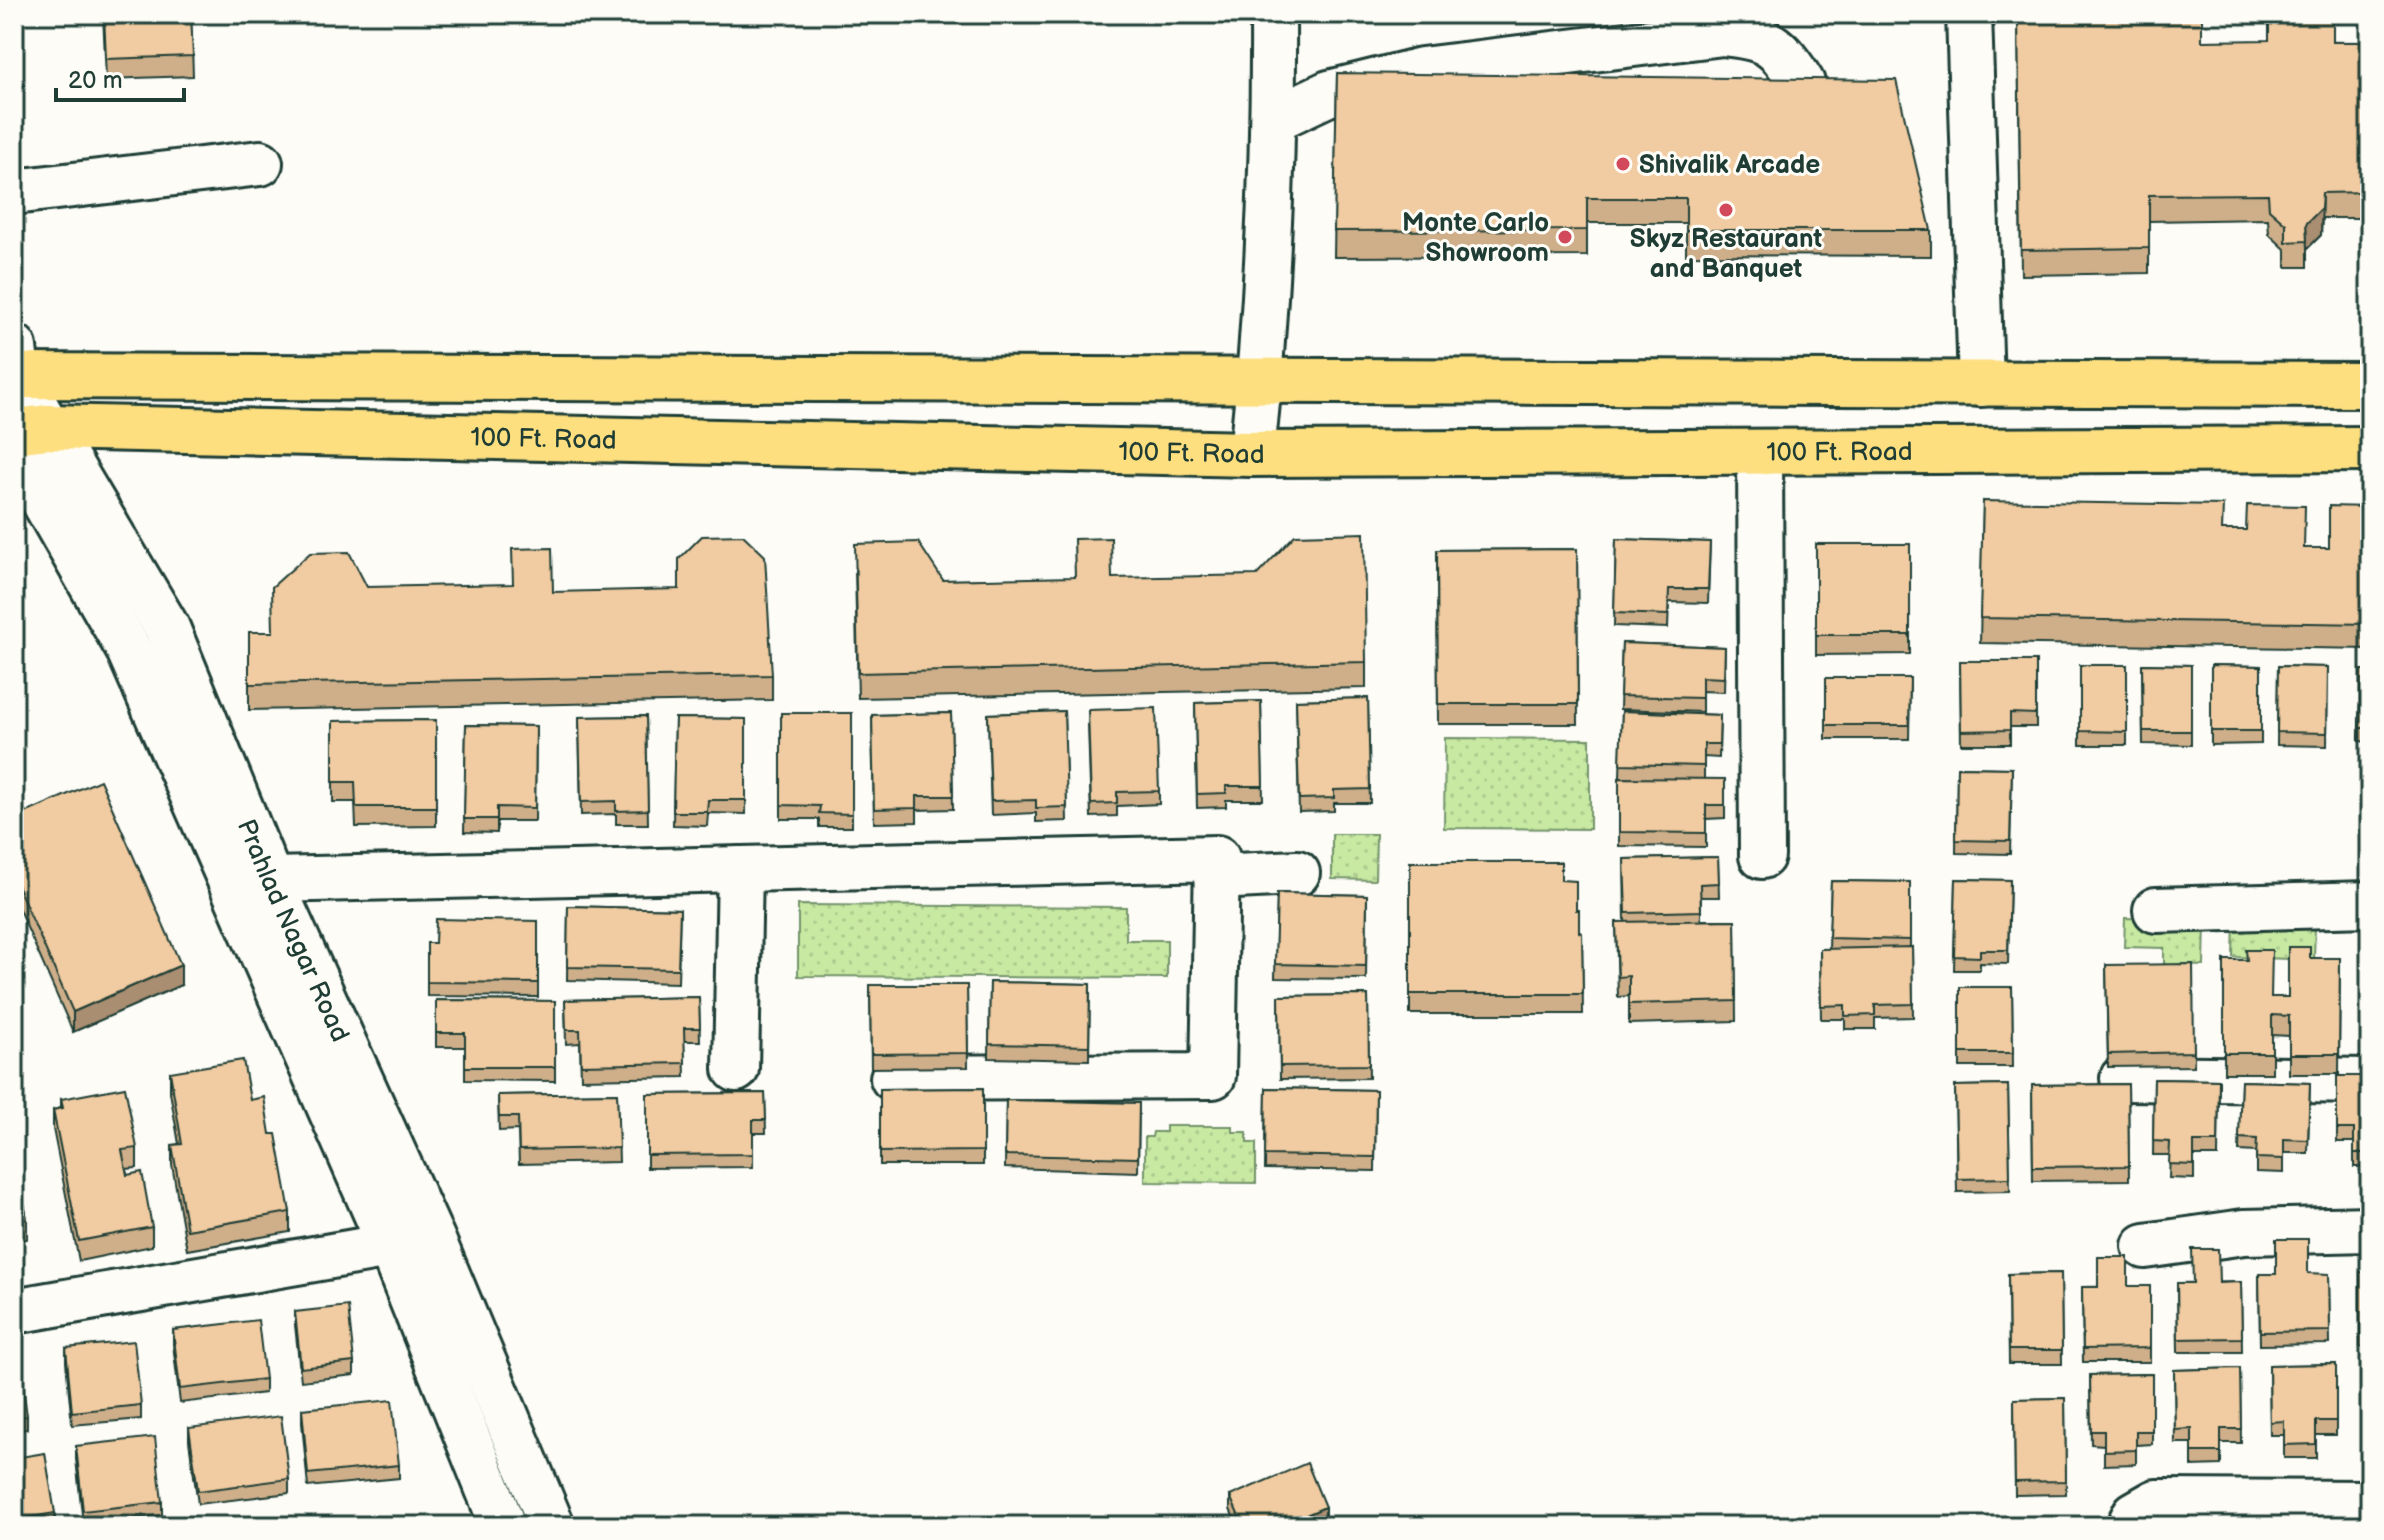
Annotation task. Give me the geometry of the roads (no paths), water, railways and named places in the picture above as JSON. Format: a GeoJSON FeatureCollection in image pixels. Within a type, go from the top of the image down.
{"type":"FeatureCollection","features":[{"type":"Feature","properties":{"kind":"main road"},"geometry":{"type":"LineString","coordinates":[[15,366],[1260,381],[2370,385]]}},
{"type":"Feature","properties":{"kind":"main road","name":"100 Ft. Road"},"geometry":{"type":"LineString","coordinates":[[25,436],[1252,454],[2370,449]]}},
{"type":"Feature","properties":{"kind":"street"},"geometry":{"type":"LineString","coordinates":[[1252,454],[1260,381],[1274,119],[1273,14]]}},
{"type":"Feature","properties":{"kind":"street"},"geometry":{"type":"LineString","coordinates":[[1969,14],[1981,384]]}},
{"type":"Feature","properties":{"kind":"street"},"geometry":{"type":"LineString","coordinates":[[1274,119],[1329,93],[1422,70],[1723,33],[1758,36],[1783,52],[1802,83]]}},
{"type":"Feature","properties":{"kind":"street"},"geometry":{"type":"LineString","coordinates":[[14,192],[260,163]]}},
{"type":"Feature","properties":{"kind":"street","name":"Prahlad Nagar Road"},"geometry":{"type":"LineString","coordinates":[[15,366],[25,436],[167,628],[270,880],[411,1242],[552,1526]]}},
{"type":"Feature","properties":{"kind":"street"},"geometry":{"type":"LineString","coordinates":[[25,436],[411,1242],[503,1526]]}},
{"type":"Feature","properties":{"kind":"street"},"geometry":{"type":"LineString","coordinates":[[1760,452],[1762,856]]}},
{"type":"Feature","properties":{"kind":"street"},"geometry":{"type":"LineString","coordinates":[[270,880],[1217,858],[1213,1076],[893,1078]]}},
{"type":"Feature","properties":{"kind":"street"},"geometry":{"type":"LineString","coordinates":[[736,1069],[740,869]]}},
{"type":"Feature","properties":{"kind":"street"},"geometry":{"type":"LineString","coordinates":[[1216,877],[1297,873]]}},
{"type":"Feature","properties":{"kind":"street"},"geometry":{"type":"LineString","coordinates":[[2156,910],[2370,904]]}},
{"type":"Feature","properties":{"kind":"street"},"geometry":{"type":"LineString","coordinates":[[2123,1078],[2370,1081]]}},
{"type":"Feature","properties":{"kind":"street"},"geometry":{"type":"LineString","coordinates":[[2145,1246],[2244,1232],[2370,1229]]}},
{"type":"Feature","properties":{"kind":"street"},"geometry":{"type":"LineString","coordinates":[[14,1311],[411,1242]]}},
{"type":"Feature","properties":{"kind":"street"},"geometry":{"type":"LineString","coordinates":[[2129,1526],[2135,1514],[2156,1502],[2370,1503]]}},
{"type":"Feature","properties":{"kind":"place","name":"Shivalik Arcade"},"geometry":{"type":"Point","coordinates":[1623,164]}},
{"type":"Feature","properties":{"kind":"place","name":"Skyz Restaurant and Banquet"},"geometry":{"type":"Point","coordinates":[1726,210]}},
{"type":"Feature","properties":{"kind":"place","name":"Monte Carlo Showroom"},"geometry":{"type":"Point","coordinates":[1565,237]}}]}
